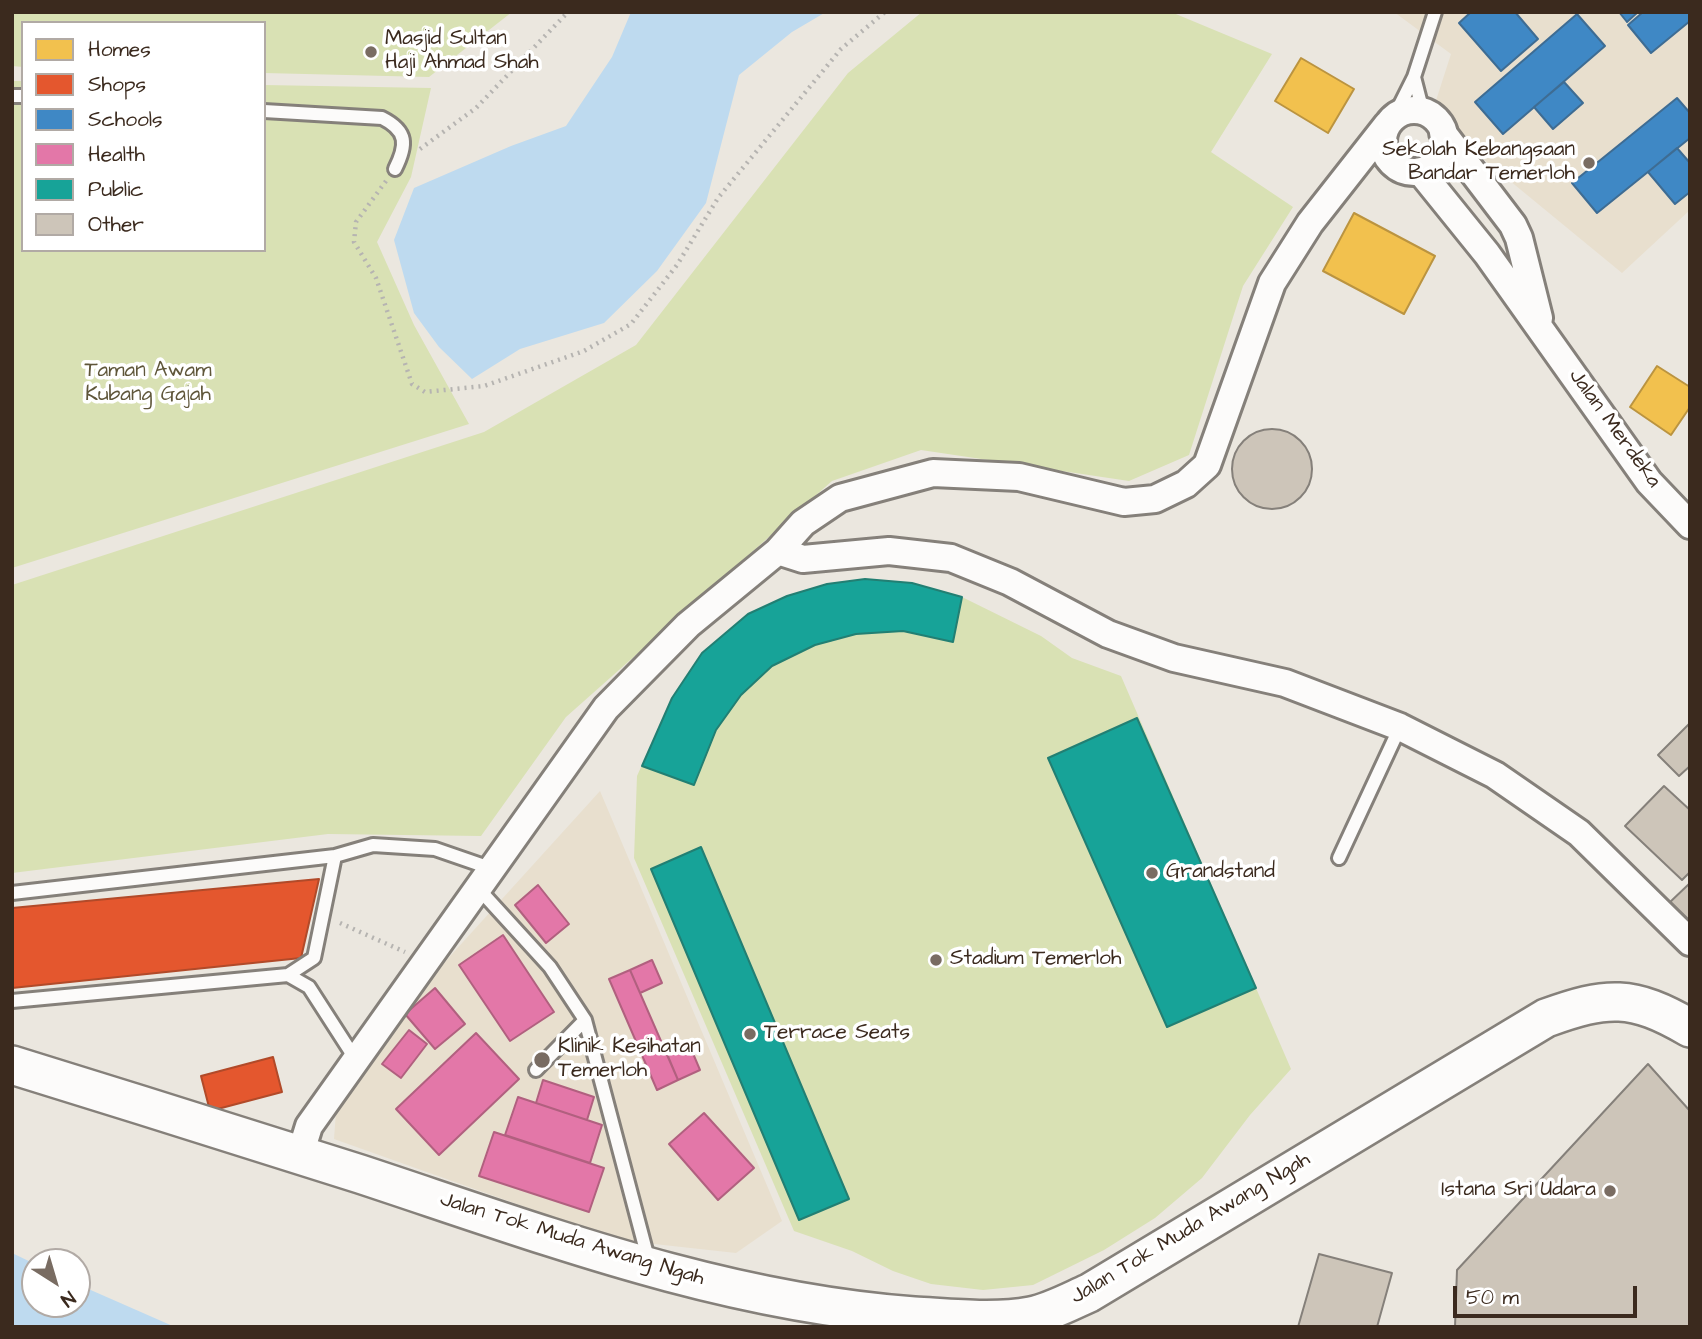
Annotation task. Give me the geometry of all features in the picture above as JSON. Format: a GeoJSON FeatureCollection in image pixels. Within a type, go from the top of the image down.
{"type":"FeatureCollection","features":[{"type":"Feature","properties":{"kind":"main road","name":"Jalan Tok Muda Awang Ngah"},"geometry":{"type":"LineString","coordinates":[[12,1065],[650,1269],[746,1291],[879,1313],[1036,1321],[1088,1293],[1546,1018],[1586,1004],[1626,1001],[1663,1012],[1690,1028]]}},
{"type":"Feature","properties":{"kind":"street"},"geometry":{"type":"LineString","coordinates":[[300,1155],[309,1126],[606,708],[688,625],[778,551],[803,523],[840,498],[933,473],[1018,477],[1124,502],[1155,499],[1185,484],[1207,465],[1272,283],[1310,223],[1391,121],[1403,112],[1423,112],[1432,116],[1445,141],[1440,158],[1420,172],[1409,172],[1391,163],[1385,155],[1383,145],[1391,121]]}},
{"type":"Feature","properties":{"kind":"street","name":"Jalan Merdeka"},"geometry":{"type":"LineString","coordinates":[[1443,133],[1513,225],[1519,238],[1542,329]]}},
{"type":"Feature","properties":{"kind":"street"},"geometry":{"type":"LineString","coordinates":[[1346,179],[1391,163]]}},
{"type":"Feature","properties":{"kind":"street","name":"Jalan Merdeka"},"geometry":{"type":"LineString","coordinates":[[1420,172],[1480,245],[1649,482],[1690,525]]}},
{"type":"Feature","properties":{"kind":"street"},"geometry":{"type":"LineString","coordinates":[[778,551],[803,559],[889,551],[951,558],[1010,582],[1108,634],[1174,658],[1285,682],[1400,727],[1495,775],[1578,833],[1690,942]]}},
{"type":"Feature","properties":{"kind":"lane"},"geometry":{"type":"LineString","coordinates":[[1391,121],[1414,76],[1435,12]]}},
{"type":"Feature","properties":{"kind":"lane"},"geometry":{"type":"LineString","coordinates":[[1414,76],[1423,112]]}},
{"type":"Feature","properties":{"kind":"lane"},"geometry":{"type":"LineString","coordinates":[[266,111],[382,118],[395,124],[403,137],[404,152],[396,169]]}},
{"type":"Feature","properties":{"kind":"lane"},"geometry":{"type":"LineString","coordinates":[[1339,858],[1400,727]]}},
{"type":"Feature","properties":{"kind":"lane"},"geometry":{"type":"LineString","coordinates":[[12,893],[335,856],[373,845],[435,849],[484,878],[550,967],[585,1020],[650,1269]]}},
{"type":"Feature","properties":{"kind":"lane"},"geometry":{"type":"LineString","coordinates":[[12,1001],[288,975],[314,958],[335,856]]}},
{"type":"Feature","properties":{"kind":"lane"},"geometry":{"type":"LineString","coordinates":[[288,975],[309,987],[356,1060]]}},
{"type":"Feature","properties":{"kind":"lane"},"geometry":{"type":"LineString","coordinates":[[536,1070],[585,1020]]}},
{"type":"Feature","properties":{"kind":"path"},"geometry":{"type":"LineString","coordinates":[[568,12],[476,108],[427,142],[396,169],[356,222],[354,242],[376,278],[412,384],[425,393],[484,386],[584,351],[631,324],[677,265],[718,198],[841,49],[885,12]]}},
{"type":"Feature","properties":{"kind":"path"},"geometry":{"type":"LineString","coordinates":[[321,921],[344,923],[424,962]]}},
{"type":"Feature","properties":{"kind":"shaded area","name":"Sekolah Kebangsaan Bandar Temerloh"},"geometry":{"type":"Polygon","coordinates":[[[1394,12],[1690,12],[1690,210],[1622,273],[1431,116],[1451,54],[1394,12]]]}},
{"type":"Feature","properties":{"kind":"shaded area","name":"Klinik Kesihatan Temerloh"},"geometry":{"type":"Polygon","coordinates":[[[600,791],[782,1221],[736,1253],[618,1240],[334,1139],[336,1112],[404,1007],[600,791]]]}},
{"type":"Feature","properties":{"kind":"green space","name":"Masjid Sultan Haji Ahmad Shah"},"geometry":{"type":"Polygon","coordinates":[[[12,12],[512,12],[429,77],[266,73],[266,21],[21,21],[21,67],[12,66],[12,12]]]}},
{"type":"Feature","properties":{"kind":"green space"},"geometry":{"type":"Polygon","coordinates":[[[922,12],[1171,12],[1272,54],[1211,152],[1293,207],[1243,286],[1189,455],[1129,481],[921,450],[832,481],[566,717],[481,836],[328,834],[12,873],[12,585],[484,432],[636,345],[848,73],[922,12]]]}},
{"type":"Feature","properties":{"kind":"green space","name":"Taman Awam Kubang Gajah"},"geometry":{"type":"Polygon","coordinates":[[[12,81],[21,81],[21,252],[266,252],[266,85],[431,88],[411,177],[377,242],[414,325],[469,424],[12,568],[12,81]]]}},
{"type":"Feature","properties":{"kind":"green space"},"geometry":{"type":"Polygon","coordinates":[[[865,579],[912,583],[962,597],[1041,636],[1072,658],[1121,676],[1291,1069],[1250,1115],[1202,1178],[1155,1218],[1104,1250],[1033,1285],[983,1290],[931,1284],[893,1271],[852,1251],[794,1231],[634,858],[637,776],[672,698],[702,653],[748,614],[787,596],[827,584],[865,579]]]}},
{"type":"Feature","properties":{"kind":"water"},"geometry":{"type":"Polygon","coordinates":[[[631,12],[826,12],[792,32],[739,75],[706,203],[657,271],[604,323],[520,349],[472,379],[439,347],[414,313],[394,240],[414,188],[511,146],[566,126],[612,57],[631,12]]]}},
{"type":"Feature","properties":{"kind":"water"},"geometry":{"type":"Polygon","coordinates":[[[12,1253],[21,1257],[21,1318],[91,1318],[91,1290],[175,1327],[12,1327],[12,1253]]]}},
{"type":"Feature","properties":{"kind":"building: Homes"},"geometry":{"type":"Polygon","coordinates":[[[1301,58],[1354,89],[1328,133],[1275,101],[1301,58]]]}},
{"type":"Feature","properties":{"kind":"building: Homes"},"geometry":{"type":"Polygon","coordinates":[[[1354,213],[1435,256],[1404,314],[1323,271],[1354,213]]]}},
{"type":"Feature","properties":{"kind":"building: Homes"},"geometry":{"type":"Polygon","coordinates":[[[1657,366],[1690,387],[1690,407],[1671,435],[1630,407],[1657,366]]]}},
{"type":"Feature","properties":{"kind":"building: Shops"},"geometry":{"type":"Polygon","coordinates":[[[319,879],[301,958],[12,988],[12,908],[319,879]]]}},
{"type":"Feature","properties":{"kind":"building: Shops"},"geometry":{"type":"Polygon","coordinates":[[[273,1057],[282,1092],[210,1111],[201,1076],[273,1057]]]}},
{"type":"Feature","properties":{"kind":"building: Schools"},"geometry":{"type":"Polygon","coordinates":[[[1471,12],[1515,12],[1538,39],[1501,71],[1459,23],[1471,12]]]}},
{"type":"Feature","properties":{"kind":"building: Schools"},"geometry":{"type":"Polygon","coordinates":[[[1619,12],[1638,12],[1627,22],[1619,12]]]}},
{"type":"Feature","properties":{"kind":"building: Schools"},"geometry":{"type":"Polygon","coordinates":[[[1643,12],[1690,12],[1690,21],[1651,53],[1628,25],[1643,12]]]}},
{"type":"Feature","properties":{"kind":"building: Schools"},"geometry":{"type":"Polygon","coordinates":[[[1577,14],[1605,46],[1503,134],[1475,102],[1577,14]]]}},
{"type":"Feature","properties":{"kind":"building: Schools"},"geometry":{"type":"Polygon","coordinates":[[[1564,82],[1583,103],[1553,129],[1534,107],[1564,82]]]}},
{"type":"Feature","properties":{"kind":"building: Schools"},"geometry":{"type":"Polygon","coordinates":[[[1677,98],[1690,113],[1690,138],[1597,213],[1572,183],[1677,98]]]}},
{"type":"Feature","properties":{"kind":"building: Schools"},"geometry":{"type":"Polygon","coordinates":[[[1677,148],[1690,163],[1690,192],[1675,204],[1648,172],[1677,148]]]}},
{"type":"Feature","properties":{"kind":"building: Health"},"geometry":{"type":"Polygon","coordinates":[[[538,885],[569,924],[546,943],[515,905],[538,885]]]}},
{"type":"Feature","properties":{"kind":"building: Health"},"geometry":{"type":"Polygon","coordinates":[[[503,935],[554,1012],[510,1041],[459,965],[503,935]]]}},
{"type":"Feature","properties":{"kind":"building: Health"},"geometry":{"type":"Polygon","coordinates":[[[652,960],[662,983],[640,993],[630,970],[652,960]]]}},
{"type":"Feature","properties":{"kind":"building: Health"},"geometry":{"type":"Polygon","coordinates":[[[630,970],[678,1080],[657,1090],[609,979],[630,970]]]}},
{"type":"Feature","properties":{"kind":"building: Health"},"geometry":{"type":"Polygon","coordinates":[[[435,988],[465,1024],[435,1049],[405,1014],[435,988]]]}},
{"type":"Feature","properties":{"kind":"building: Health"},"geometry":{"type":"Polygon","coordinates":[[[409,1030],[427,1044],[401,1078],[382,1064],[409,1030]]]}},
{"type":"Feature","properties":{"kind":"building: Health"},"geometry":{"type":"Polygon","coordinates":[[[476,1033],[519,1079],[439,1155],[396,1109],[476,1033]]]}},
{"type":"Feature","properties":{"kind":"building: Health"},"geometry":{"type":"Polygon","coordinates":[[[689,1044],[700,1070],[678,1080],[667,1054],[689,1044]]]}},
{"type":"Feature","properties":{"kind":"building: Health"},"geometry":{"type":"Polygon","coordinates":[[[543,1080],[594,1097],[587,1120],[536,1103],[543,1080]]]}},
{"type":"Feature","properties":{"kind":"building: Health"},"geometry":{"type":"Polygon","coordinates":[[[518,1097],[602,1125],[590,1163],[505,1135],[518,1097]]]}},
{"type":"Feature","properties":{"kind":"building: Health"},"geometry":{"type":"Polygon","coordinates":[[[704,1113],[754,1168],[718,1200],[669,1144],[704,1113]]]}},
{"type":"Feature","properties":{"kind":"building: Health"},"geometry":{"type":"Polygon","coordinates":[[[494,1132],[604,1168],[589,1212],[479,1176],[494,1132]]]}},
{"type":"Feature","properties":{"kind":"building: Public"},"geometry":{"type":"Polygon","coordinates":[[[865,579],[912,583],[962,597],[953,642],[903,631],[856,634],[815,645],[772,666],[741,695],[716,730],[694,785],[642,766],[672,698],[702,653],[748,614],[787,596],[827,584],[865,579]]]}},
{"type":"Feature","properties":{"kind":"building: Public","name":"Grandstand"},"geometry":{"type":"Polygon","coordinates":[[[1137,718],[1256,988],[1167,1027],[1048,758],[1137,718]]]}},
{"type":"Feature","properties":{"kind":"building: Public","name":"Terrace Seats"},"geometry":{"type":"Polygon","coordinates":[[[701,847],[849,1199],[799,1220],[651,869],[701,847]]]}},
{"type":"Feature","properties":{"kind":"building: Other"},"geometry":{"type":"Polygon","coordinates":[[[1264,429],[1280,429],[1301,440],[1312,461],[1312,477],[1301,498],[1280,509],[1264,509],[1250,503],[1238,491],[1232,477],[1232,461],[1238,447],[1250,435],[1264,429]]]}},
{"type":"Feature","properties":{"kind":"building: Other"},"geometry":{"type":"Polygon","coordinates":[[[1690,723],[1690,766],[1679,776],[1658,755],[1690,723]]]}},
{"type":"Feature","properties":{"kind":"building: Other"},"geometry":{"type":"Polygon","coordinates":[[[1664,786],[1690,810],[1690,872],[1682,880],[1625,826],[1664,786]]]}},
{"type":"Feature","properties":{"kind":"building: Other"},"geometry":{"type":"Polygon","coordinates":[[[1690,883],[1690,925],[1668,904],[1690,883]]]}},
{"type":"Feature","properties":{"kind":"building: Other","name":"Istana Sri Udara"},"geometry":{"type":"Polygon","coordinates":[[[1648,1064],[1690,1111],[1690,1327],[1455,1327],[1457,1270],[1648,1064]]]}},
{"type":"Feature","properties":{"kind":"building: Other"},"geometry":{"type":"Polygon","coordinates":[[[1319,1254],[1392,1273],[1377,1327],[1298,1327],[1319,1254]]]}},
{"type":"Feature","properties":{"kind":"place","name":"Masjid Sultan Haji Ahmad Shah"},"geometry":{"type":"Point","coordinates":[371,52]}},
{"type":"Feature","properties":{"kind":"place","name":"Sekolah Kebangsaan Bandar Temerloh"},"geometry":{"type":"Point","coordinates":[1589,163]}},
{"type":"Feature","properties":{"kind":"place","name":"Grandstand"},"geometry":{"type":"Point","coordinates":[1152,873]}},
{"type":"Feature","properties":{"kind":"place","name":"Stadium Temerloh"},"geometry":{"type":"Point","coordinates":[936,960]}},
{"type":"Feature","properties":{"kind":"place","name":"Terrace Seats"},"geometry":{"type":"Point","coordinates":[750,1034]}},
{"type":"Feature","properties":{"kind":"place","name":"Klinik Kesihatan Temerloh"},"geometry":{"type":"Point","coordinates":[542,1060]}},
{"type":"Feature","properties":{"kind":"place","name":"Istana Sri Udara"},"geometry":{"type":"Point","coordinates":[1610,1191]}}]}
